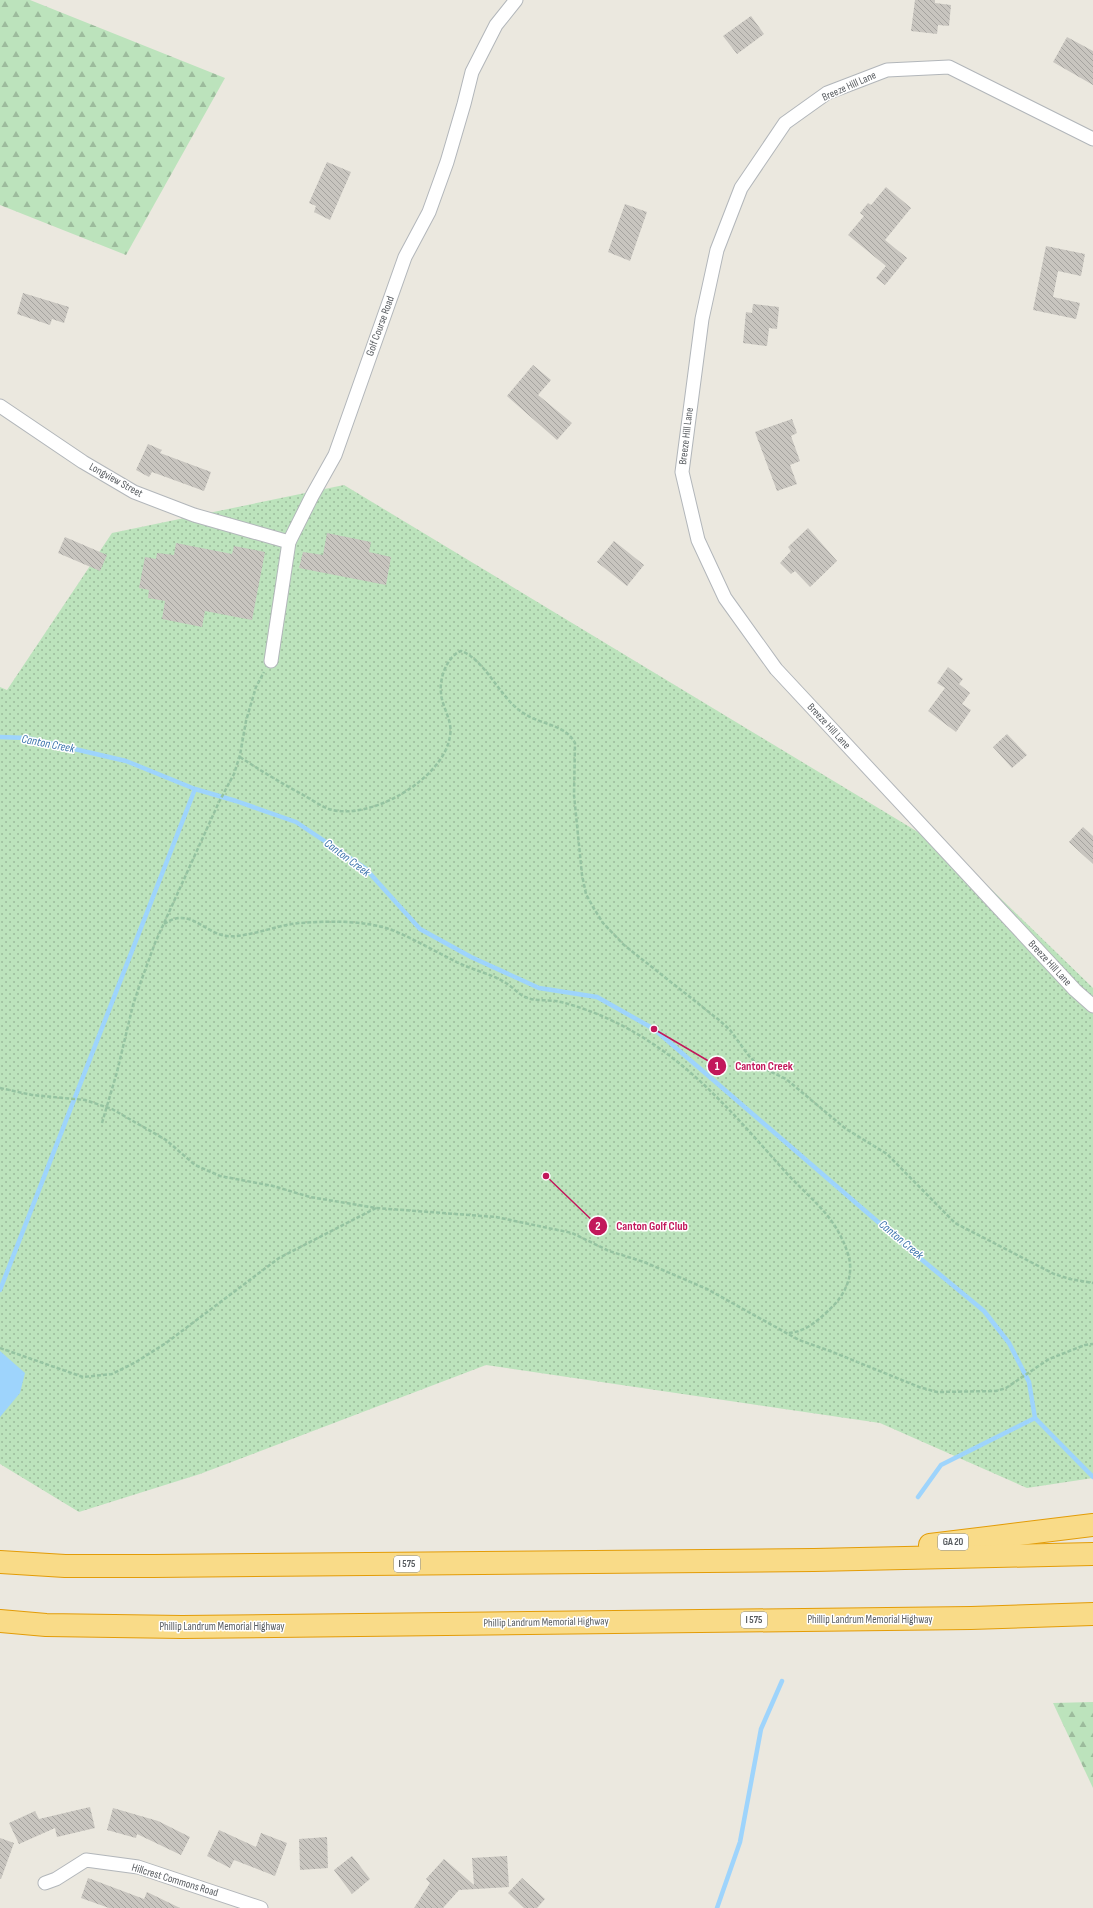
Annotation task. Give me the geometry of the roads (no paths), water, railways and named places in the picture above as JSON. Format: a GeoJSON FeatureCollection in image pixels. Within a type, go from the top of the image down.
{"type":"FeatureCollection","features":[{"type":"Feature","properties":{"kind":"highway","name":"GA 20"},"geometry":{"type":"LineString","coordinates":[[814,1560],[1093,1525]]}},
{"type":"Feature","properties":{"kind":"highway","name":"I 575"},"geometry":{"type":"LineString","coordinates":[[0,1562],[65,1566],[154,1566],[814,1560],[1093,1554]]}},
{"type":"Feature","properties":{"kind":"highway","name":"Phillip Landrum Memorial Highway"},"geometry":{"type":"LineString","coordinates":[[0,1621],[46,1625],[190,1627],[971,1618],[1089,1614]]}},
{"type":"Feature","properties":{"kind":"street","name":"Golf Course Road"},"geometry":{"type":"LineString","coordinates":[[270,662],[289,542],[312,496],[335,456],[403,264],[429,212],[464,104],[472,72],[496,25],[516,0]]}},
{"type":"Feature","properties":{"kind":"street","name":"Breeze Hill Lane"},"geometry":{"type":"LineString","coordinates":[[1093,140],[949,67],[887,70],[827,93],[785,123],[741,188],[717,250],[702,319],[682,472],[698,540],[725,598],[776,669],[1075,990],[1093,1006]]}},
{"type":"Feature","properties":{"kind":"street","name":"Longview Street"},"geometry":{"type":"LineString","coordinates":[[0,406],[83,462],[134,492],[194,515],[289,542]]}},
{"type":"Feature","properties":{"kind":"street","name":"Hillcrest Commons Road"},"geometry":{"type":"LineString","coordinates":[[45,1883],[86,1860],[138,1867],[261,1908]]}},
{"type":"Feature","properties":{"kind":"water"},"geometry":{"type":"Polygon","coordinates":[[[0,1351],[25,1373],[20,1393],[0,1417],[0,1351]]]}},
{"type":"Feature","properties":{"kind":"waterway","name":"Canton Creek"},"geometry":{"type":"LineString","coordinates":[[0,737],[27,738],[126,761],[195,789],[236,801],[296,822],[365,868],[420,929],[471,957],[539,988],[597,997],[654,1029],[921,1259],[984,1311],[1009,1343],[1029,1382],[1035,1418],[1093,1477]]}},
{"type":"Feature","properties":{"kind":"waterway"},"geometry":{"type":"LineString","coordinates":[[0,1290],[195,789]]}},
{"type":"Feature","properties":{"kind":"waterway"},"geometry":{"type":"LineString","coordinates":[[918,1497],[941,1465],[1035,1418]]}},
{"type":"Feature","properties":{"kind":"waterway"},"geometry":{"type":"LineString","coordinates":[[717,1908],[740,1842],[761,1729],[782,1681]]}},
{"type":"Feature","properties":{"kind":"place","name":"Canton Creek"},"geometry":{"type":"Point","coordinates":[654,1029]}},
{"type":"Feature","properties":{"kind":"place","name":"Canton Golf Club"},"geometry":{"type":"Point","coordinates":[546,1176]}}]}
